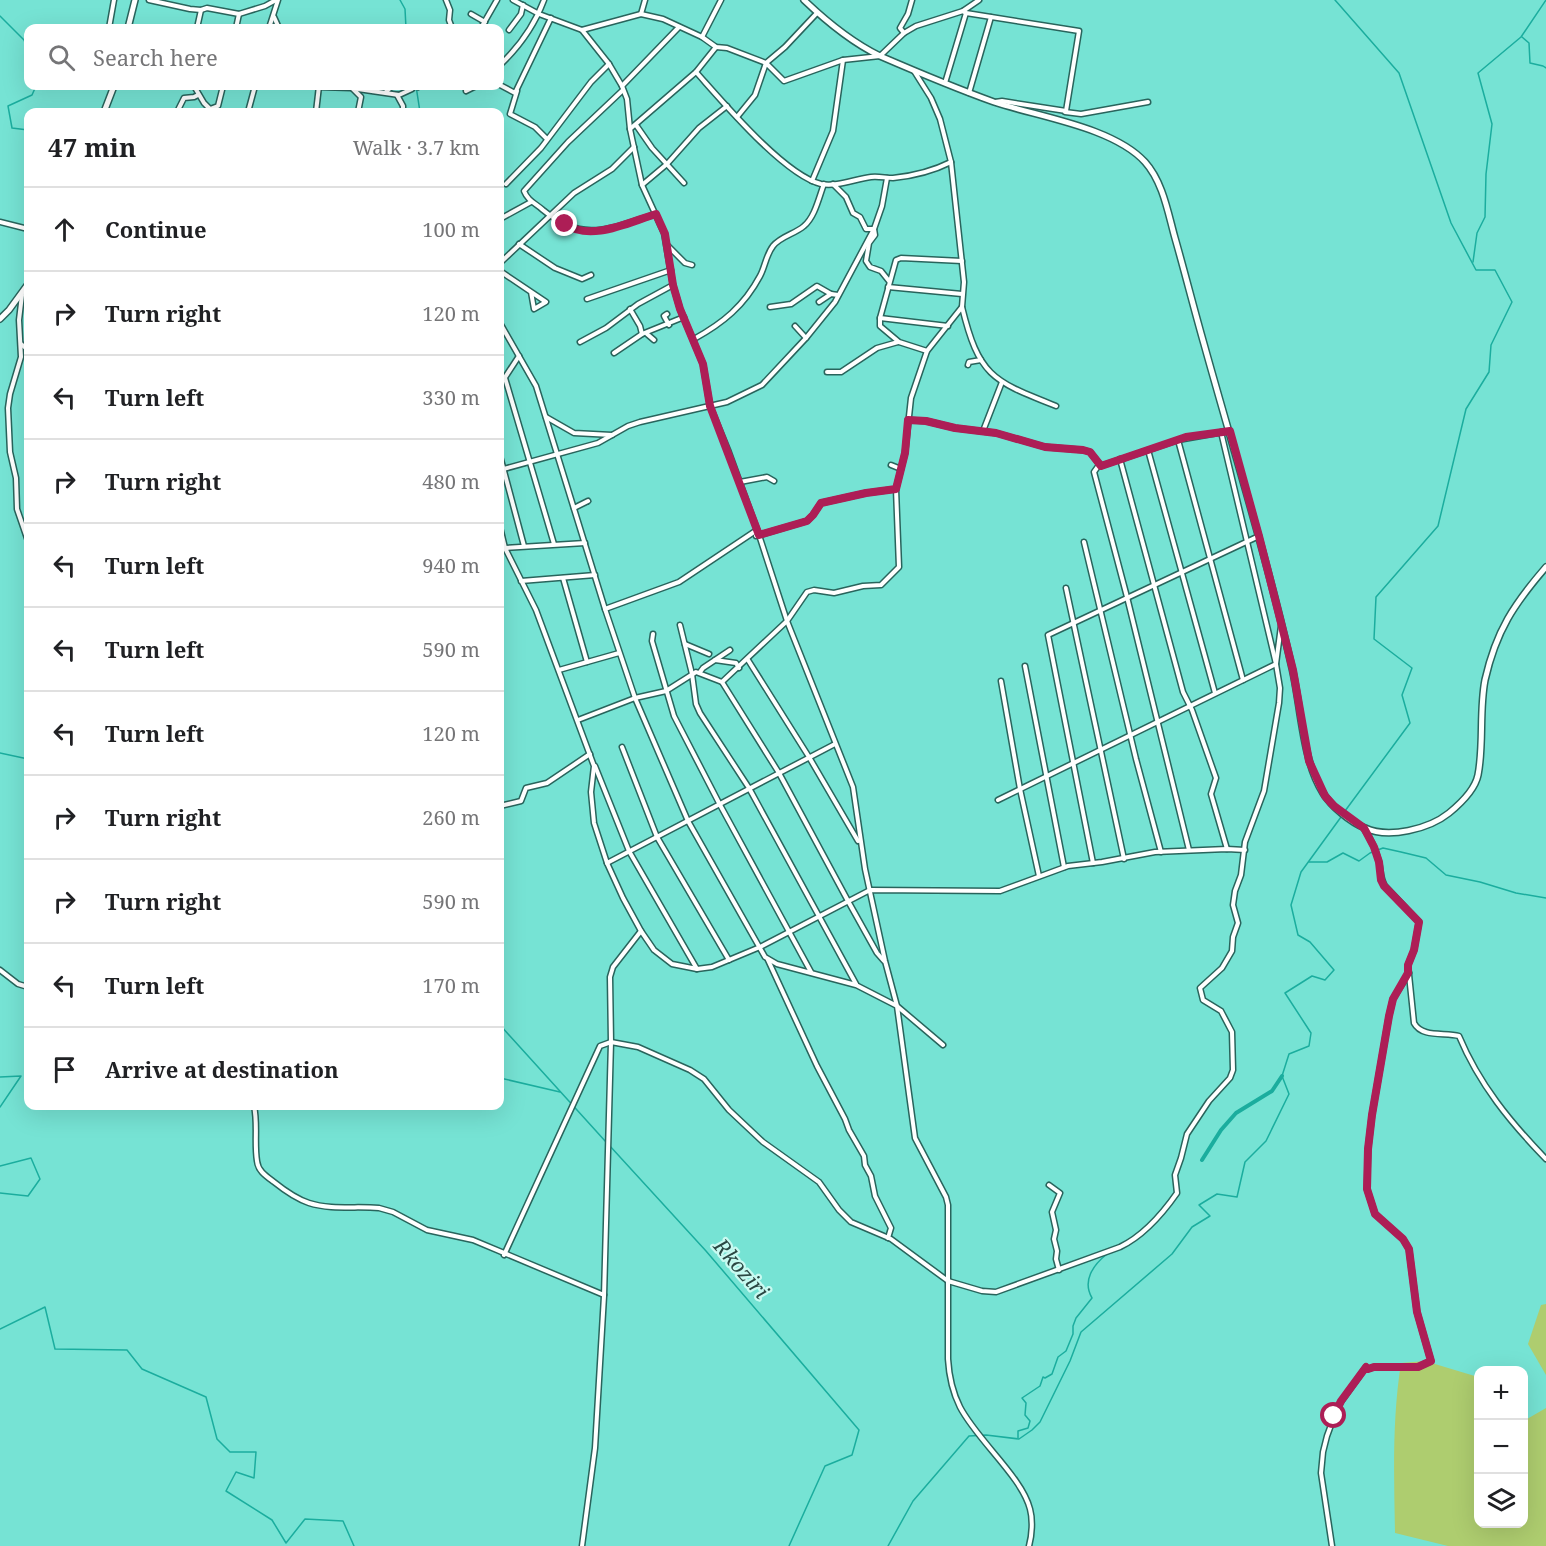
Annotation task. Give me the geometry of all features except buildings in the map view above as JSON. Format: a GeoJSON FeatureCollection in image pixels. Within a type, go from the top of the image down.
{"type":"FeatureCollection","features":[{"type":"Feature","properties":{"kind":"main road"},"geometry":{"type":"LineString","coordinates":[[130,24],[135,0]]}},
{"type":"Feature","properties":{"kind":"main road"},"geometry":{"type":"LineString","coordinates":[[804,0],[855,42],[880,56],[994,102],[1120,142],[1143,159],[1151,169],[1165,201],[1259,536],[1295,681],[1309,761],[1317,783],[1334,806],[1364,828],[1393,831],[1420,828],[1442,819],[1465,798],[1478,774],[1485,684],[1493,652],[1512,609],[1546,567]]}},
{"type":"Feature","properties":{"kind":"main road"},"geometry":{"type":"LineString","coordinates":[[106,108],[112,90]]}},
{"type":"Feature","properties":{"kind":"main road"},"geometry":{"type":"LineString","coordinates":[[0,319],[24,291]]}},
{"type":"Feature","properties":{"kind":"street"},"geometry":{"type":"LineString","coordinates":[[110,24],[114,0]]}},
{"type":"Feature","properties":{"kind":"street"},"geometry":{"type":"LineString","coordinates":[[149,0],[201,10],[207,8],[239,14],[277,0]]}},
{"type":"Feature","properties":{"kind":"street"},"geometry":{"type":"LineString","coordinates":[[270,24],[277,0]]}},
{"type":"Feature","properties":{"kind":"street"},"geometry":{"type":"LineString","coordinates":[[446,0],[450,10],[450,24]]}},
{"type":"Feature","properties":{"kind":"street"},"geometry":{"type":"LineString","coordinates":[[484,24],[497,0]]}},
{"type":"Feature","properties":{"kind":"street"},"geometry":{"type":"LineString","coordinates":[[513,0],[539,14],[582,30],[609,64],[623,88],[628,103],[630,129],[642,185],[664,233],[673,285],[703,364],[710,406],[740,482],[787,621],[854,791],[860,844],[897,1006],[915,1138],[947,1201],[949,1380],[960,1407],[974,1430],[1019,1487],[1030,1509],[1032,1536],[1029,1546]]}},
{"type":"Feature","properties":{"kind":"street"},"geometry":{"type":"LineString","coordinates":[[504,60],[517,47],[539,14],[544,0]]}},
{"type":"Feature","properties":{"kind":"street"},"geometry":{"type":"LineString","coordinates":[[641,15],[645,0]]}},
{"type":"Feature","properties":{"kind":"street"},"geometry":{"type":"LineString","coordinates":[[702,37],[721,0]]}},
{"type":"Feature","properties":{"kind":"street"},"geometry":{"type":"LineString","coordinates":[[904,33],[900,28],[908,15],[912,0]]}},
{"type":"Feature","properties":{"kind":"street"},"geometry":{"type":"LineString","coordinates":[[582,30],[641,15],[663,19],[702,37],[716,47],[727,48],[766,63],[784,81],[843,60],[880,56],[904,33],[916,26],[964,12],[979,0]]}},
{"type":"Feature","properties":{"kind":"street"},"geometry":{"type":"LineString","coordinates":[[509,30],[521,14],[523,5]]}},
{"type":"Feature","properties":{"kind":"street"},"geometry":{"type":"LineString","coordinates":[[198,24],[201,10]]}},
{"type":"Feature","properties":{"kind":"street"},"geometry":{"type":"LineString","coordinates":[[964,12],[1079,31],[1067,110],[1064,112]]}},
{"type":"Feature","properties":{"kind":"street"},"geometry":{"type":"LineString","coordinates":[[945,83],[964,12]]}},
{"type":"Feature","properties":{"kind":"street"},"geometry":{"type":"LineString","coordinates":[[737,117],[755,95],[766,63],[785,47],[817,13]]}},
{"type":"Feature","properties":{"kind":"street"},"geometry":{"type":"LineString","coordinates":[[237,24],[239,14]]}},
{"type":"Feature","properties":{"kind":"street"},"geometry":{"type":"LineString","coordinates":[[471,14],[482,24]]}},
{"type":"Feature","properties":{"kind":"street"},"geometry":{"type":"LineString","coordinates":[[273,16],[277,24]]}},
{"type":"Feature","properties":{"kind":"street"},"geometry":{"type":"LineString","coordinates":[[969,93],[991,17]]}},
{"type":"Feature","properties":{"kind":"street"},"geometry":{"type":"LineString","coordinates":[[547,139],[535,127],[510,114],[517,90],[551,18]]}},
{"type":"Feature","properties":{"kind":"street"},"geometry":{"type":"LineString","coordinates":[[656,214],[604,230],[576,230],[551,217],[531,202],[525,194],[525,188],[679,27]]}},
{"type":"Feature","properties":{"kind":"street"},"geometry":{"type":"LineString","coordinates":[[630,129],[670,92],[696,72],[716,47]]}},
{"type":"Feature","properties":{"kind":"street"},"geometry":{"type":"LineString","coordinates":[[812,181],[834,131],[843,60]]}},
{"type":"Feature","properties":{"kind":"street"},"geometry":{"type":"LineString","coordinates":[[506,183],[541,148],[591,82],[609,64]]}},
{"type":"Feature","properties":{"kind":"street"},"geometry":{"type":"LineString","coordinates":[[914,71],[936,108],[951,162],[962,261],[962,306],[970,340],[992,375],[1002,382],[1056,406]]}},
{"type":"Feature","properties":{"kind":"street"},"geometry":{"type":"LineString","coordinates":[[696,72],[737,117],[788,166],[812,181],[824,184],[871,177],[887,178],[929,171],[951,162]]}},
{"type":"Feature","properties":{"kind":"street"},"geometry":{"type":"LineString","coordinates":[[504,88],[514,94],[517,90]]}},
{"type":"Feature","properties":{"kind":"street"},"geometry":{"type":"LineString","coordinates":[[196,90],[208,108]]}},
{"type":"Feature","properties":{"kind":"street"},"geometry":{"type":"LineString","coordinates":[[215,108],[218,106],[222,90]]}},
{"type":"Feature","properties":{"kind":"street"},"geometry":{"type":"LineString","coordinates":[[249,108],[254,90]]}},
{"type":"Feature","properties":{"kind":"street"},"geometry":{"type":"LineString","coordinates":[[316,108],[319,90]]}},
{"type":"Feature","properties":{"kind":"street"},"geometry":{"type":"LineString","coordinates":[[354,90],[361,97]]}},
{"type":"Feature","properties":{"kind":"street"},"geometry":{"type":"LineString","coordinates":[[359,108],[364,90],[402,95],[410,90]]}},
{"type":"Feature","properties":{"kind":"street"},"geometry":{"type":"LineString","coordinates":[[400,100],[403,90]]}},
{"type":"Feature","properties":{"kind":"street"},"geometry":{"type":"LineString","coordinates":[[396,94],[403,108]]}},
{"type":"Feature","properties":{"kind":"street"},"geometry":{"type":"LineString","coordinates":[[179,108],[184,98],[198,95]]}},
{"type":"Feature","properties":{"kind":"street"},"geometry":{"type":"LineString","coordinates":[[994,102],[1002,100],[1081,114],[1148,102]]}},
{"type":"Feature","properties":{"kind":"street"},"geometry":{"type":"LineString","coordinates":[[642,185],[667,164],[699,128],[727,106]]}},
{"type":"Feature","properties":{"kind":"street"},"geometry":{"type":"LineString","coordinates":[[636,125],[652,148],[684,183]]}},
{"type":"Feature","properties":{"kind":"street"},"geometry":{"type":"LineString","coordinates":[[504,259],[574,193],[612,169],[634,147]]}},
{"type":"Feature","properties":{"kind":"street"},"geometry":{"type":"LineString","coordinates":[[504,469],[598,443],[640,422],[727,402],[762,385],[806,338],[835,302],[874,229],[882,206],[887,178]]}},
{"type":"Feature","properties":{"kind":"street"},"geometry":{"type":"LineString","coordinates":[[833,183],[846,197],[853,213],[860,217],[866,229],[874,229]]}},
{"type":"Feature","properties":{"kind":"street"},"geometry":{"type":"LineString","coordinates":[[694,339],[738,309],[764,270],[767,256],[773,246],[807,223],[824,184]]}},
{"type":"Feature","properties":{"kind":"street"},"geometry":{"type":"LineString","coordinates":[[504,217],[531,202]]}},
{"type":"Feature","properties":{"kind":"street"},"geometry":{"type":"LineString","coordinates":[[0,222],[24,228]]}},
{"type":"Feature","properties":{"kind":"street"},"geometry":{"type":"LineString","coordinates":[[874,229],[875,235],[870,243],[866,261],[870,267],[880,271],[890,281]]}},
{"type":"Feature","properties":{"kind":"street"},"geometry":{"type":"LineString","coordinates":[[519,244],[561,271],[582,279],[591,275]]}},
{"type":"Feature","properties":{"kind":"street"},"geometry":{"type":"LineString","coordinates":[[667,246],[685,263],[693,265]]}},
{"type":"Feature","properties":{"kind":"street"},"geometry":{"type":"LineString","coordinates":[[927,351],[899,342],[880,326],[880,318],[896,260],[962,261]]}},
{"type":"Feature","properties":{"kind":"street"},"geometry":{"type":"LineString","coordinates":[[587,299],[671,270]]}},
{"type":"Feature","properties":{"kind":"street"},"geometry":{"type":"LineString","coordinates":[[504,275],[538,296],[546,302],[534,309],[531,292]]}},
{"type":"Feature","properties":{"kind":"street"},"geometry":{"type":"LineString","coordinates":[[580,342],[606,328],[630,309],[673,285]]}},
{"type":"Feature","properties":{"kind":"street"},"geometry":{"type":"LineString","coordinates":[[770,307],[792,304],[817,286],[831,294],[838,295]]}},
{"type":"Feature","properties":{"kind":"street"},"geometry":{"type":"LineString","coordinates":[[888,287],[963,294]]}},
{"type":"Feature","properties":{"kind":"street"},"geometry":{"type":"LineString","coordinates":[[22,294],[19,320],[20,360],[8,408],[10,452],[16,477],[16,504],[24,529]]}},
{"type":"Feature","properties":{"kind":"street"},"geometry":{"type":"LineString","coordinates":[[819,303],[831,294]]}},
{"type":"Feature","properties":{"kind":"street"},"geometry":{"type":"LineString","coordinates":[[722,682],[787,621],[810,590],[834,593],[862,586],[881,585],[899,567],[896,489],[905,453],[911,398],[927,351],[962,306]]}},
{"type":"Feature","properties":{"kind":"street"},"geometry":{"type":"LineString","coordinates":[[630,309],[644,334],[654,340]]}},
{"type":"Feature","properties":{"kind":"street"},"geometry":{"type":"LineString","coordinates":[[667,314],[664,316],[669,325]]}},
{"type":"Feature","properties":{"kind":"street"},"geometry":{"type":"LineString","coordinates":[[614,353],[644,334],[684,317]]}},
{"type":"Feature","properties":{"kind":"street"},"geometry":{"type":"LineString","coordinates":[[716,318],[716,326]]}},
{"type":"Feature","properties":{"kind":"street"},"geometry":{"type":"LineString","coordinates":[[880,318],[948,326]]}},
{"type":"Feature","properties":{"kind":"street"},"geometry":{"type":"LineString","coordinates":[[795,326],[806,338]]}},
{"type":"Feature","properties":{"kind":"street"},"geometry":{"type":"LineString","coordinates":[[504,330],[536,386],[635,698],[688,821],[768,960],[796,1024],[864,1156],[865,1165],[872,1178],[875,1196],[891,1228],[888,1238]]}},
{"type":"Feature","properties":{"kind":"street"},"geometry":{"type":"LineString","coordinates":[[634,332],[637,338]]}},
{"type":"Feature","properties":{"kind":"street"},"geometry":{"type":"LineString","coordinates":[[827,372],[842,372],[877,348],[899,342]]}},
{"type":"Feature","properties":{"kind":"street"},"geometry":{"type":"LineString","coordinates":[[20,344],[24,347]]}},
{"type":"Feature","properties":{"kind":"street"},"geometry":{"type":"LineString","coordinates":[[519,355],[505,378],[554,544]]}},
{"type":"Feature","properties":{"kind":"street"},"geometry":{"type":"LineString","coordinates":[[968,365],[969,362],[981,360]]}},
{"type":"Feature","properties":{"kind":"street"},"geometry":{"type":"LineString","coordinates":[[983,431],[1002,382]]}},
{"type":"Feature","properties":{"kind":"street"},"geometry":{"type":"LineString","coordinates":[[545,417],[573,433],[612,435]]}},
{"type":"Feature","properties":{"kind":"street"},"geometry":{"type":"LineString","coordinates":[[908,420],[983,431],[1045,447],[1090,452],[1099,465]]}},
{"type":"Feature","properties":{"kind":"street"},"geometry":{"type":"LineString","coordinates":[[1189,850],[1094,472],[1099,465],[1178,440],[1230,431]]}},
{"type":"Feature","properties":{"kind":"street"},"geometry":{"type":"LineString","coordinates":[[504,1255],[600,1046],[611,1042],[638,1047],[700,1076],[729,1110],[763,1142],[819,1182],[843,1216],[858,1226],[888,1238],[948,1281],[982,1291],[996,1292],[1120,1247],[1148,1227],[1174,1198],[1178,1190],[1175,1175],[1182,1158],[1187,1134],[1209,1101],[1232,1075],[1232,1032],[1221,1011],[1203,1000],[1200,988],[1222,968],[1232,951],[1233,937],[1238,923],[1233,905],[1251,823],[1264,791],[1280,688],[1221,432]]}},
{"type":"Feature","properties":{"kind":"street"},"geometry":{"type":"LineString","coordinates":[[1178,440],[1243,680]]}},
{"type":"Feature","properties":{"kind":"street"},"geometry":{"type":"LineString","coordinates":[[1148,450],[1215,693]]}},
{"type":"Feature","properties":{"kind":"street"},"geometry":{"type":"LineString","coordinates":[[1120,459],[1183,692],[1216,778],[1211,794],[1227,849]]}},
{"type":"Feature","properties":{"kind":"street"},"geometry":{"type":"LineString","coordinates":[[891,465],[901,469]]}},
{"type":"Feature","properties":{"kind":"street"},"geometry":{"type":"LineString","coordinates":[[740,482],[767,477],[774,481]]}},
{"type":"Feature","properties":{"kind":"street"},"geometry":{"type":"LineString","coordinates":[[504,480],[524,546]]}},
{"type":"Feature","properties":{"kind":"street"},"geometry":{"type":"LineString","coordinates":[[605,609],[679,582],[757,534],[807,521],[821,503],[896,489]]}},
{"type":"Feature","properties":{"kind":"street"},"geometry":{"type":"LineString","coordinates":[[574,508],[588,501]]}},
{"type":"Feature","properties":{"kind":"street"},"geometry":{"type":"LineString","coordinates":[[1093,863],[1047,635],[1259,536]]}},
{"type":"Feature","properties":{"kind":"street"},"geometry":{"type":"LineString","coordinates":[[1084,542],[1161,852]]}},
{"type":"Feature","properties":{"kind":"street"},"geometry":{"type":"LineString","coordinates":[[505,548],[585,543]]}},
{"type":"Feature","properties":{"kind":"street"},"geometry":{"type":"LineString","coordinates":[[504,544],[536,610],[594,766],[629,851],[697,969]]}},
{"type":"Feature","properties":{"kind":"street"},"geometry":{"type":"LineString","coordinates":[[522,581],[595,575]]}},
{"type":"Feature","properties":{"kind":"street"},"geometry":{"type":"LineString","coordinates":[[563,578],[587,662]]}},
{"type":"Feature","properties":{"kind":"street"},"geometry":{"type":"LineString","coordinates":[[1066,588],[1124,859]]}},
{"type":"Feature","properties":{"kind":"street"},"geometry":{"type":"LineString","coordinates":[[1276,664],[1281,622]]}},
{"type":"Feature","properties":{"kind":"street"},"geometry":{"type":"LineString","coordinates":[[680,625],[692,674],[696,704],[700,713],[749,788],[856,985]]}},
{"type":"Feature","properties":{"kind":"street"},"geometry":{"type":"LineString","coordinates":[[653,634],[652,641],[674,716],[812,973]]}},
{"type":"Feature","properties":{"kind":"street"},"geometry":{"type":"LineString","coordinates":[[685,644],[709,654]]}},
{"type":"Feature","properties":{"kind":"street"},"geometry":{"type":"LineString","coordinates":[[578,720],[635,698],[666,691],[692,674],[700,672],[730,650]]}},
{"type":"Feature","properties":{"kind":"street"},"geometry":{"type":"LineString","coordinates":[[559,670],[619,653]]}},
{"type":"Feature","properties":{"kind":"street"},"geometry":{"type":"LineString","coordinates":[[714,660],[736,663],[739,668]]}},
{"type":"Feature","properties":{"kind":"street"},"geometry":{"type":"LineString","coordinates":[[748,660],[860,844]]}},
{"type":"Feature","properties":{"kind":"street"},"geometry":{"type":"LineString","coordinates":[[998,800],[1276,664]]}},
{"type":"Feature","properties":{"kind":"street"},"geometry":{"type":"LineString","coordinates":[[1024,666],[1064,867]]}},
{"type":"Feature","properties":{"kind":"street"},"geometry":{"type":"LineString","coordinates":[[700,672],[722,682],[779,773],[848,901],[885,961]]}},
{"type":"Feature","properties":{"kind":"street"},"geometry":{"type":"LineString","coordinates":[[753,678],[757,674]]}},
{"type":"Feature","properties":{"kind":"street"},"geometry":{"type":"LineString","coordinates":[[1002,681],[1020,789],[1039,876]]}},
{"type":"Feature","properties":{"kind":"street"},"geometry":{"type":"LineString","coordinates":[[607,863],[835,744]]}},
{"type":"Feature","properties":{"kind":"street"},"geometry":{"type":"LineString","coordinates":[[622,747],[657,837],[729,960]]}},
{"type":"Feature","properties":{"kind":"street"},"geometry":{"type":"LineString","coordinates":[[504,805],[521,801],[526,788],[547,783],[590,754]]}},
{"type":"Feature","properties":{"kind":"street"},"geometry":{"type":"LineString","coordinates":[[594,766],[591,792],[594,822],[607,863],[623,898],[654,950],[672,964],[697,969],[712,967],[760,947],[870,890],[999,891],[1064,867],[1161,852],[1245,850]]}},
{"type":"Feature","properties":{"kind":"street"},"geometry":{"type":"LineString","coordinates":[[1364,828],[1374,847],[1384,886],[1419,922],[1414,950],[1408,965],[1414,1023],[1424,1032],[1449,1033],[1459,1036],[1468,1057],[1497,1104],[1546,1159]]}},
{"type":"Feature","properties":{"kind":"street"},"geometry":{"type":"LineString","coordinates":[[582,1546],[595,1448],[604,1296],[611,972],[641,931]]}},
{"type":"Feature","properties":{"kind":"street"},"geometry":{"type":"LineString","coordinates":[[768,960],[856,985],[897,1006],[943,1045]]}},
{"type":"Feature","properties":{"kind":"street"},"geometry":{"type":"LineString","coordinates":[[0,970],[24,986]]}},
{"type":"Feature","properties":{"kind":"street"},"geometry":{"type":"LineString","coordinates":[[1332,1546],[1321,1469],[1327,1436],[1338,1406],[1366,1367],[1368,1369],[1418,1367],[1431,1361],[1417,1312],[1409,1249],[1403,1239],[1375,1214],[1367,1189],[1372,1115],[1389,1016],[1393,999],[1408,973]]}},
{"type":"Feature","properties":{"kind":"street"},"geometry":{"type":"LineString","coordinates":[[255,1110],[259,1168],[276,1184],[307,1202],[318,1205],[379,1208],[393,1212],[427,1230],[469,1239],[604,1296]]}},
{"type":"Feature","properties":{"kind":"street"},"geometry":{"type":"LineString","coordinates":[[1049,1185],[1060,1193],[1052,1212],[1056,1230],[1054,1239],[1059,1270]]}},
{"type":"Feature","properties":{"kind":"green space"},"geometry":{"type":"Polygon","coordinates":[[[1546,1304],[1546,1375],[1528,1344],[1541,1305],[1546,1304]]]}},
{"type":"Feature","properties":{"kind":"green space"},"geometry":{"type":"Polygon","coordinates":[[[1425,1361],[1474,1376],[1474,1528],[1528,1528],[1528,1418],[1546,1408],[1546,1546],[1448,1546],[1395,1533],[1395,1427],[1401,1363],[1425,1361]]]}},
{"type":"Feature","properties":{"kind":"waterway"},"geometry":{"type":"LineString","coordinates":[[400,0],[405,9],[406,24]]}},
{"type":"Feature","properties":{"kind":"waterway"},"geometry":{"type":"LineString","coordinates":[[1335,0],[1399,73],[1451,223],[1476,270],[1495,270],[1512,302],[1491,345],[1489,372],[1466,409],[1438,526],[1376,597],[1374,639],[1412,668],[1402,695],[1410,723],[1345,811]]}},
{"type":"Feature","properties":{"kind":"waterway"},"geometry":{"type":"LineString","coordinates":[[1473,262],[1477,233],[1485,217],[1486,174],[1492,124],[1478,73],[1521,37],[1546,0]]}},
{"type":"Feature","properties":{"kind":"waterway","name":"Rkoziri"},"geometry":{"type":"LineString","coordinates":[[0,16],[24,40]]}},
{"type":"Feature","properties":{"kind":"waterway"},"geometry":{"type":"LineString","coordinates":[[1522,37],[1529,43],[1530,63],[1546,68]]}},
{"type":"Feature","properties":{"kind":"waterway","name":"Rkoziri"},"geometry":{"type":"LineString","coordinates":[[24,130],[12,128],[8,106],[32,95],[34,90]]}},
{"type":"Feature","properties":{"kind":"waterway"},"geometry":{"type":"LineString","coordinates":[[417,90],[419,108]]}},
{"type":"Feature","properties":{"kind":"waterway"},"geometry":{"type":"LineString","coordinates":[[0,753],[24,758]]}},
{"type":"Feature","properties":{"kind":"waterway"},"geometry":{"type":"LineString","coordinates":[[888,1546],[913,1501],[969,1436],[986,1435],[1019,1439],[1040,1422],[1070,1361],[1081,1332],[1172,1254],[1192,1227],[1210,1216],[1199,1205],[1217,1194],[1237,1197],[1245,1162],[1266,1141],[1289,1094],[1282,1076],[1289,1054],[1309,1046],[1311,1033],[1285,993],[1312,976],[1325,980],[1334,970],[1310,942],[1298,935],[1291,905],[1301,872],[1341,817]]}},
{"type":"Feature","properties":{"kind":"waterway"},"geometry":{"type":"LineString","coordinates":[[1309,862],[1327,862],[1343,853],[1359,861],[1383,848],[1426,858],[1446,875],[1516,893],[1546,898]]}},
{"type":"Feature","properties":{"kind":"waterway","name":"Rkoziri"},"geometry":{"type":"LineString","coordinates":[[504,1029],[606,1142]]}},
{"type":"Feature","properties":{"kind":"waterway"},"geometry":{"type":"LineString","coordinates":[[0,1077],[21,1076],[0,1107]]}},
{"type":"Feature","properties":{"kind":"waterway"},"geometry":{"type":"LineString","coordinates":[[1202,1160],[1221,1130],[1236,1113],[1272,1091],[1282,1076]]}},
{"type":"Feature","properties":{"kind":"waterway"},"geometry":{"type":"LineString","coordinates":[[504,1079],[560,1092]]}},
{"type":"Feature","properties":{"kind":"waterway","name":"Rkoziri"},"geometry":{"type":"LineString","coordinates":[[609,1145],[706,1251],[859,1430],[852,1455],[825,1466],[789,1546]]}},
{"type":"Feature","properties":{"kind":"waterway"},"geometry":{"type":"LineString","coordinates":[[0,1166],[31,1158],[40,1179],[28,1196],[0,1193]]}},
{"type":"Feature","properties":{"kind":"waterway"},"geometry":{"type":"LineString","coordinates":[[1018,1438],[1018,1431],[1028,1428],[1030,1421],[1025,1415],[1026,1403],[1022,1398],[1040,1386],[1043,1377],[1052,1374],[1058,1357],[1066,1351],[1076,1318],[1092,1298],[1088,1286],[1090,1274],[1107,1254]]}},
{"type":"Feature","properties":{"kind":"waterway"},"geometry":{"type":"LineString","coordinates":[[0,1329],[45,1307],[55,1349],[127,1350],[142,1369],[206,1397],[217,1439],[230,1452],[256,1452],[254,1478],[236,1472],[226,1491],[272,1520],[286,1543],[305,1519],[343,1521],[354,1546]]}},
{"type":"Feature","properties":{"kind":"route"},"geometry":{"type":"LineString","coordinates":[[565,224],[576,230],[604,230],[656,214],[665,234],[673,285],[680,309],[703,364],[710,406],[759,535],[807,521],[821,503],[896,489],[905,453],[908,420],[996,433],[1045,447],[1083,450],[1090,452],[1101,466],[1186,437],[1230,431],[1293,670],[1309,761],[1317,783],[1334,806],[1364,828],[1374,847],[1384,886],[1419,922],[1408,973],[1393,999],[1389,1016],[1372,1115],[1367,1189],[1371,1208],[1375,1214],[1403,1239],[1409,1249],[1417,1312],[1431,1361],[1422,1367],[1368,1369],[1366,1367],[1356,1378],[1334,1416]]}}]}
